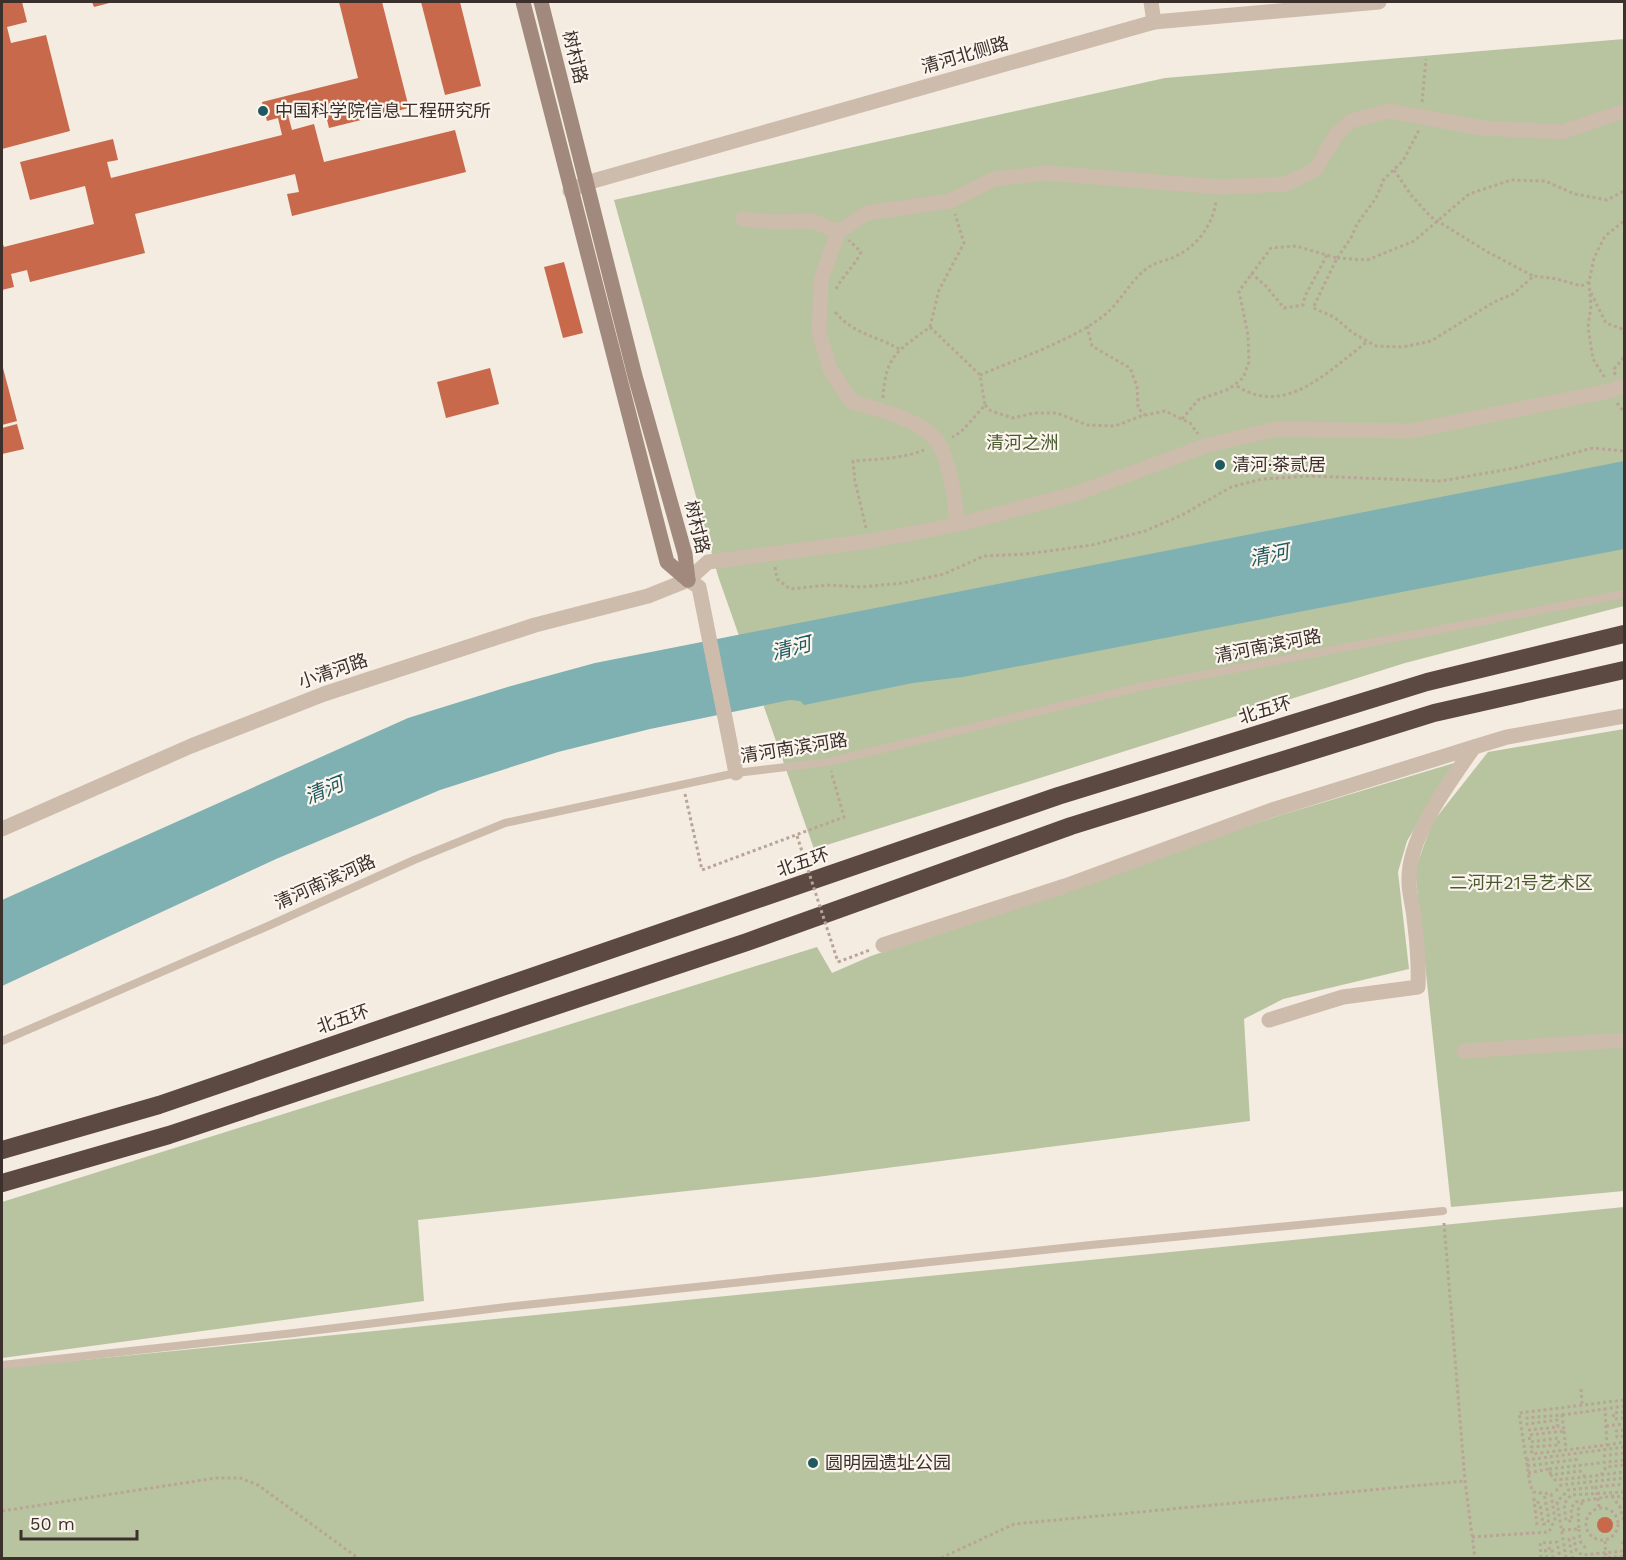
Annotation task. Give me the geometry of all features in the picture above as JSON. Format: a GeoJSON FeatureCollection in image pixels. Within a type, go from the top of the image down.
{"type":"FeatureCollection","features":[{"type":"Feature","properties":{"kind":"highway","name":"北五环"},"geometry":{"type":"LineString","coordinates":[[2,1150],[159,1105],[1058,796],[1427,682],[1624,634]]}},
{"type":"Feature","properties":{"kind":"highway"},"geometry":{"type":"LineString","coordinates":[[2,1183],[169,1136],[747,942],[1071,825],[1434,713],[1624,669]]}},
{"type":"Feature","properties":{"kind":"main road","name":"树村路"},"geometry":{"type":"LineString","coordinates":[[523,2],[667,562],[688,580]]}},
{"type":"Feature","properties":{"kind":"main road","name":"树村路"},"geometry":{"type":"LineString","coordinates":[[541,2],[635,376],[685,554],[688,580]]}},
{"type":"Feature","properties":{"kind":"street"},"geometry":{"type":"LineString","coordinates":[[1151,2],[1154,22]]}},
{"type":"Feature","properties":{"kind":"street","name":"清河北侧路"},"geometry":{"type":"LineString","coordinates":[[570,191],[586,183],[1154,22],[1379,2]]}},
{"type":"Feature","properties":{"kind":"street"},"geometry":{"type":"LineString","coordinates":[[956,525],[957,513],[948,464],[936,440],[915,424],[892,413],[852,402],[831,371],[819,334],[821,280],[838,232],[867,213],[950,201],[994,179],[1046,173],[1219,187],[1287,184],[1316,169],[1336,135],[1351,121],[1389,111],[1482,128],[1562,132],[1624,111]]}},
{"type":"Feature","properties":{"kind":"street"},"geometry":{"type":"LineString","coordinates":[[743,219],[777,222],[813,221],[838,232]]}},
{"type":"Feature","properties":{"kind":"street","name":"小清河路"},"geometry":{"type":"LineString","coordinates":[[2,829],[191,746],[324,694],[535,625],[648,596],[688,580],[708,562],[870,541],[956,525],[1075,494],[1205,446],[1276,429],[1411,431],[1624,386]]}},
{"type":"Feature","properties":{"kind":"street"},"geometry":{"type":"LineString","coordinates":[[688,580],[699,587],[704,607],[736,773]]}},
{"type":"Feature","properties":{"kind":"street"},"geometry":{"type":"LineString","coordinates":[[883,945],[1065,886],[1272,810],[1474,747],[1507,737],[1624,716]]}},
{"type":"Feature","properties":{"kind":"street"},"geometry":{"type":"LineString","coordinates":[[1269,1020],[1343,997],[1418,987],[1417,948],[1409,882],[1410,865],[1421,832],[1442,793],[1474,747]]}},
{"type":"Feature","properties":{"kind":"street"},"geometry":{"type":"LineString","coordinates":[[1464,1051],[1624,1040]]}},
{"type":"Feature","properties":{"kind":"lane","name":"清河南滨河路"},"geometry":{"type":"LineString","coordinates":[[2,1041],[414,860],[505,823],[682,783],[736,773],[828,762],[1140,687],[1624,594]]}},
{"type":"Feature","properties":{"kind":"lane"},"geometry":{"type":"LineString","coordinates":[[2,1365],[506,1307],[1443,1210]]}},
{"type":"Feature","properties":{"kind":"path"},"geometry":{"type":"LineString","coordinates":[[1313,308],[1337,258],[1376,198],[1384,179],[1403,161],[1418,134],[1426,59]]}},
{"type":"Feature","properties":{"kind":"path"},"geometry":{"type":"LineString","coordinates":[[1394,170],[1411,195],[1431,217],[1486,251],[1534,276],[1557,279],[1581,286],[1589,282]]}},
{"type":"Feature","properties":{"kind":"path"},"geometry":{"type":"LineString","coordinates":[[1182,419],[1198,400],[1228,389],[1244,378],[1249,362],[1248,335],[1239,291],[1271,248],[1296,246],[1337,258],[1366,260],[1414,241],[1469,194],[1511,180],[1545,181],[1575,194],[1607,200],[1624,191]]}},
{"type":"Feature","properties":{"kind":"path"},"geometry":{"type":"LineString","coordinates":[[980,375],[1087,326],[1107,313],[1151,265],[1178,255],[1200,240],[1215,210],[1219,187]]}},
{"type":"Feature","properties":{"kind":"path"},"geometry":{"type":"LineString","coordinates":[[882,410],[884,380],[889,363],[901,350],[930,327],[939,290],[964,243],[950,201]]}},
{"type":"Feature","properties":{"kind":"path"},"geometry":{"type":"LineString","coordinates":[[1624,221],[1605,236],[1594,258],[1589,282],[1591,306],[1588,327],[1593,359],[1609,391],[1624,412]]}},
{"type":"Feature","properties":{"kind":"path"},"geometry":{"type":"LineString","coordinates":[[834,292],[843,277],[857,262],[861,252],[855,244],[838,232]]}},
{"type":"Feature","properties":{"kind":"path"},"geometry":{"type":"LineString","coordinates":[[1303,305],[1305,296],[1326,255]]}},
{"type":"Feature","properties":{"kind":"path"},"geometry":{"type":"LineString","coordinates":[[1251,273],[1266,286],[1284,308],[1303,305],[1313,308],[1334,317],[1353,333],[1376,346],[1403,346],[1431,341],[1494,302],[1513,294],[1534,276]]}},
{"type":"Feature","properties":{"kind":"path"},"geometry":{"type":"LineString","coordinates":[[1590,290],[1606,322],[1622,329],[1624,334]]}},
{"type":"Feature","properties":{"kind":"path"},"geometry":{"type":"LineString","coordinates":[[833,311],[847,325],[901,350]]}},
{"type":"Feature","properties":{"kind":"path"},"geometry":{"type":"LineString","coordinates":[[1087,326],[1092,346],[1130,368],[1137,386],[1138,408],[1145,416]]}},
{"type":"Feature","properties":{"kind":"path"},"geometry":{"type":"LineString","coordinates":[[1237,386],[1250,395],[1274,398],[1306,388],[1368,341]]}},
{"type":"Feature","properties":{"kind":"path"},"geometry":{"type":"LineString","coordinates":[[985,405],[991,411],[1013,418],[1034,413],[1057,413],[1088,425],[1115,426],[1165,411],[1191,423],[1205,446]]}},
{"type":"Feature","properties":{"kind":"path"},"geometry":{"type":"LineString","coordinates":[[772,554],[777,579],[790,589],[828,585],[861,587],[903,583],[944,574],[984,556],[1026,554],[1092,545],[1145,531],[1182,515],[1231,487],[1262,478],[1310,476],[1441,481],[1515,468],[1593,448],[1624,450]]}},
{"type":"Feature","properties":{"kind":"path"},"geometry":{"type":"LineString","coordinates":[[682,783],[702,870],[844,817],[828,762]]}},
{"type":"Feature","properties":{"kind":"path"},"geometry":{"type":"LineString","coordinates":[[796,836],[838,962],[883,945]]}},
{"type":"Feature","properties":{"kind":"path"},"geometry":{"type":"LineString","coordinates":[[1443,1210],[1465,1481],[1475,1558]]}},
{"type":"Feature","properties":{"kind":"path"},"geometry":{"type":"LineString","coordinates":[[1581,1389],[1581,1404]]}},
{"type":"Feature","properties":{"kind":"path"},"geometry":{"type":"LineString","coordinates":[[1472,1537],[1549,1532],[1555,1519],[1551,1494],[1533,1492],[1530,1484],[1518,1413],[1624,1400]]}},
{"type":"Feature","properties":{"kind":"path"},"geometry":{"type":"LineString","coordinates":[[1528,1430],[1558,1426],[1557,1420],[1527,1424],[1527,1418],[1624,1406]]}},
{"type":"Feature","properties":{"kind":"path"},"geometry":{"type":"LineString","coordinates":[[1605,1409],[1607,1445]]}},
{"type":"Feature","properties":{"kind":"path"},"geometry":{"type":"LineString","coordinates":[[1624,1412],[1613,1413],[1614,1419],[1624,1418]]}},
{"type":"Feature","properties":{"kind":"path"},"geometry":{"type":"LineString","coordinates":[[1562,1415],[1566,1449]]}},
{"type":"Feature","properties":{"kind":"path"},"geometry":{"type":"LineString","coordinates":[[1606,1426],[1624,1424]]}},
{"type":"Feature","properties":{"kind":"path"},"geometry":{"type":"LineString","coordinates":[[1624,1430],[1616,1431],[1617,1437],[1624,1436]]}},
{"type":"Feature","properties":{"kind":"path"},"geometry":{"type":"LineString","coordinates":[[1530,1442],[1529,1435],[1564,1431]]}},
{"type":"Feature","properties":{"kind":"path"},"geometry":{"type":"LineString","coordinates":[[1523,1443],[1558,1438],[1559,1445],[1531,1447],[1532,1454],[1624,1442]]}},
{"type":"Feature","properties":{"kind":"path"},"geometry":{"type":"LineString","coordinates":[[1526,1460],[1624,1447]]}},
{"type":"Feature","properties":{"kind":"path"},"geometry":{"type":"LineString","coordinates":[[1603,1456],[1624,1453]]}},
{"type":"Feature","properties":{"kind":"path"},"geometry":{"type":"LineString","coordinates":[[1528,1473],[1622,1460],[1619,1454]]}},
{"type":"Feature","properties":{"kind":"path"},"geometry":{"type":"LineString","coordinates":[[1527,1466],[1580,1460]]}},
{"type":"Feature","properties":{"kind":"path"},"geometry":{"type":"LineString","coordinates":[[1601,1475],[1606,1467],[1624,1465]]}},
{"type":"Feature","properties":{"kind":"path"},"geometry":{"type":"LineString","coordinates":[[1549,1469],[1551,1474],[1580,1471],[1585,1477],[1624,1472]]}},
{"type":"Feature","properties":{"kind":"path"},"geometry":{"type":"LineString","coordinates":[[1594,1476],[1595,1481]]}},
{"type":"Feature","properties":{"kind":"path"},"geometry":{"type":"LineString","coordinates":[[2,1511],[216,1478],[240,1478],[258,1485],[358,1558]]}},
{"type":"Feature","properties":{"kind":"path"},"geometry":{"type":"LineString","coordinates":[[1556,1491],[1561,1485],[1624,1478]]}},
{"type":"Feature","properties":{"kind":"path"},"geometry":{"type":"LineString","coordinates":[[941,1558],[1014,1524],[1465,1481]]}},
{"type":"Feature","properties":{"kind":"path"},"geometry":{"type":"LineString","coordinates":[[1566,1558],[1557,1502],[1568,1490],[1624,1484]]}},
{"type":"Feature","properties":{"kind":"path"},"geometry":{"type":"LineString","coordinates":[[1596,1487],[1599,1507]]}},
{"type":"Feature","properties":{"kind":"path"},"geometry":{"type":"LineString","coordinates":[[1624,1492],[1571,1495],[1564,1504],[1566,1521],[1572,1521],[1571,1508],[1576,1502],[1612,1496],[1623,1497],[1624,1500]]}},
{"type":"Feature","properties":{"kind":"path"},"geometry":{"type":"LineString","coordinates":[[1537,1525],[1534,1499],[1540,1504],[1544,1524],[1547,1524],[1549,1520],[1544,1494]]}},
{"type":"Feature","properties":{"kind":"path"},"geometry":{"type":"LineString","coordinates":[[1612,1496],[1620,1507],[1624,1522]]}},
{"type":"Feature","properties":{"kind":"path"},"geometry":{"type":"LineString","coordinates":[[1583,1501],[1578,1510],[1579,1529],[1580,1541],[1586,1549]]}},
{"type":"Feature","properties":{"kind":"path"},"geometry":{"type":"LineString","coordinates":[[1599,1507],[1609,1509],[1617,1516],[1619,1526],[1614,1536],[1605,1541],[1594,1539],[1587,1532],[1585,1522],[1589,1512],[1599,1507]]}},
{"type":"Feature","properties":{"kind":"path"},"geometry":{"type":"LineString","coordinates":[[1562,1530],[1579,1529]]}},
{"type":"Feature","properties":{"kind":"path"},"geometry":{"type":"LineString","coordinates":[[1574,1558],[1569,1539],[1574,1538],[1576,1550],[1582,1556],[1624,1551]]}},
{"type":"Feature","properties":{"kind":"path"},"geometry":{"type":"LineString","coordinates":[[1605,1541],[1604,1558],[1624,1556]]}},
{"type":"Feature","properties":{"kind":"path"},"geometry":{"type":"LineString","coordinates":[[1541,1558],[1539,1543],[1557,1542],[1560,1558]]}},
{"type":"Feature","properties":{"kind":"path"},"geometry":{"type":"LineString","coordinates":[[1547,1558],[1545,1549],[1552,1548],[1553,1558]]}},
{"type":"Feature","properties":{"kind":"green space","name":"清河之洲"},"geometry":{"type":"Polygon","coordinates":[[[1624,39],[1624,606],[1405,663],[814,849],[718,576],[614,200],[1165,78],[1624,39]]]}},
{"type":"Feature","properties":{"kind":"green space","name":"二河开21号艺术区"},"geometry":{"type":"Polygon","coordinates":[[[1624,729],[1624,1191],[1451,1207],[1415,870],[1432,823],[1488,752],[1624,729]]]}},
{"type":"Feature","properties":{"kind":"green space"},"geometry":{"type":"Polygon","coordinates":[[[1454,763],[1407,841],[1398,872],[1409,969],[1283,999],[1244,1019],[1250,1121],[817,1177],[418,1220],[424,1301],[2,1358],[2,1202],[817,947],[832,973],[871,956],[1278,816],[1454,763]]]}},
{"type":"Feature","properties":{"kind":"green space","name":"圆明园遗址公园"},"geometry":{"type":"Polygon","coordinates":[[[1624,1207],[1624,1558],[2,1558],[2,1368],[1624,1207]]]}},
{"type":"Feature","properties":{"kind":"water","name":"清河"},"geometry":{"type":"Polygon","coordinates":[[[1624,461],[1624,549],[963,677],[913,683],[804,705],[800,701],[790,700],[650,729],[558,752],[440,790],[276,859],[2,986],[2,900],[408,718],[595,663],[1624,461]]]}},
{"type":"Feature","properties":{"kind":"building"},"geometry":{"type":"Polygon","coordinates":[[[2,2],[22,2],[27,22],[7,27],[11,43],[46,35],[70,131],[2,149],[2,2]]]}},
{"type":"Feature","properties":{"kind":"building"},"geometry":{"type":"Polygon","coordinates":[[[92,2],[113,2],[94,7],[92,2]]]}},
{"type":"Feature","properties":{"kind":"building"},"geometry":{"type":"Polygon","coordinates":[[[339,2],[382,2],[409,108],[329,128],[324,107],[288,115],[292,130],[314,124],[324,162],[455,130],[466,172],[292,216],[287,194],[299,192],[295,174],[135,214],[145,253],[30,282],[27,270],[11,274],[14,287],[2,290],[2,242],[4,247],[94,224],[85,186],[30,200],[20,162],[113,139],[118,160],[107,162],[111,178],[282,135],[278,118],[267,121],[262,102],[358,78],[339,2]]]}},
{"type":"Feature","properties":{"kind":"building"},"geometry":{"type":"Polygon","coordinates":[[[421,2],[460,2],[481,86],[445,95],[421,2]]]}},
{"type":"Feature","properties":{"kind":"building"},"geometry":{"type":"Polygon","coordinates":[[[564,262],[583,333],[563,338],[544,267],[564,262]]]}},
{"type":"Feature","properties":{"kind":"building"},"geometry":{"type":"Polygon","coordinates":[[[2,368],[17,421],[2,425],[2,368]]]}},
{"type":"Feature","properties":{"kind":"building"},"geometry":{"type":"Polygon","coordinates":[[[490,368],[499,404],[446,418],[437,382],[490,368]]]}},
{"type":"Feature","properties":{"kind":"building"},"geometry":{"type":"Polygon","coordinates":[[[17,424],[24,449],[2,454],[2,428],[17,424]]]}},
{"type":"Feature","properties":{"kind":"building"},"geometry":{"type":"Polygon","coordinates":[[[1605,1517],[1613,1525],[1605,1533],[1597,1525],[1605,1517]]]}},
{"type":"Feature","properties":{"kind":"place","name":"中国科学院信息工程研究所"},"geometry":{"type":"Point","coordinates":[263,111]}},
{"type":"Feature","properties":{"kind":"place","name":"清河·茶贰居"},"geometry":{"type":"Point","coordinates":[1220,465]}},
{"type":"Feature","properties":{"kind":"place","name":"圆明园遗址公园"},"geometry":{"type":"Point","coordinates":[813,1463]}}]}
